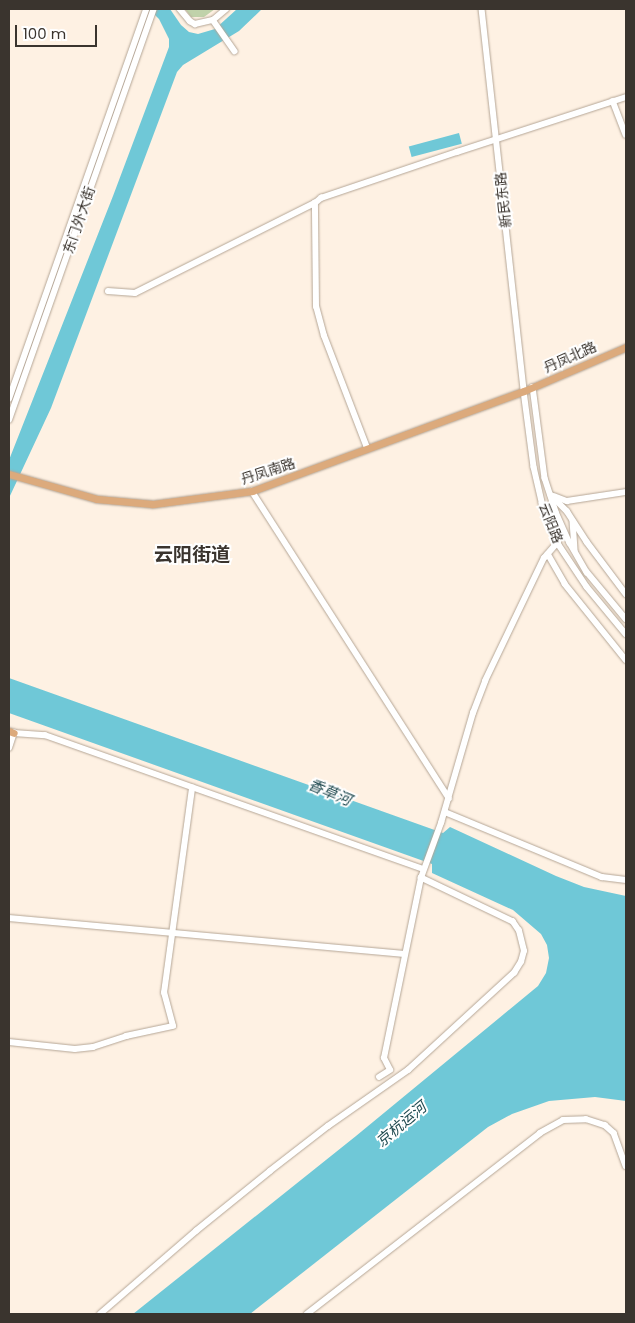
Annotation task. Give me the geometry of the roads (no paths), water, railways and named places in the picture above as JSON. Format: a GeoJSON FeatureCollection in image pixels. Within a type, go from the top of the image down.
{"type":"FeatureCollection","features":[{"type":"Feature","properties":{"kind":"main road","name":"丹凤北路"},"geometry":{"type":"LineString","coordinates":[[524,391],[626,346]]}},
{"type":"Feature","properties":{"kind":"main road","name":"丹凤南路"},"geometry":{"type":"LineString","coordinates":[[9,474],[97,499],[152,504],[252,491],[524,391]]}},
{"type":"Feature","properties":{"kind":"street","name":"东门外大街"},"geometry":{"type":"LineString","coordinates":[[9,399],[146,9]]}},
{"type":"Feature","properties":{"kind":"street","name":"东门外大街"},"geometry":{"type":"LineString","coordinates":[[9,420],[154,9]]}},
{"type":"Feature","properties":{"kind":"street"},"geometry":{"type":"LineString","coordinates":[[180,9],[190,21],[196,24],[214,21],[226,9]]}},
{"type":"Feature","properties":{"kind":"street","name":"新民东路"},"geometry":{"type":"LineString","coordinates":[[482,9],[524,391]]}},
{"type":"Feature","properties":{"kind":"street"},"geometry":{"type":"LineString","coordinates":[[214,21],[234,51]]}},
{"type":"Feature","properties":{"kind":"street"},"geometry":{"type":"LineString","coordinates":[[108,291],[127,294],[135,293],[315,203],[321,198],[626,97]]}},
{"type":"Feature","properties":{"kind":"street"},"geometry":{"type":"LineString","coordinates":[[613,101],[626,135]]}},
{"type":"Feature","properties":{"kind":"street"},"geometry":{"type":"LineString","coordinates":[[315,203],[316,307],[324,336],[367,448]]}},
{"type":"Feature","properties":{"kind":"street","name":"云阳路"},"geometry":{"type":"LineString","coordinates":[[533,387],[545,478],[556,512],[587,572],[626,619]]}},
{"type":"Feature","properties":{"kind":"street","name":"云阳路"},"geometry":{"type":"LineString","coordinates":[[524,391],[534,467],[542,503],[558,542],[587,587],[626,634]]}},
{"type":"Feature","properties":{"kind":"street"},"geometry":{"type":"LineString","coordinates":[[252,491],[449,798]]}},
{"type":"Feature","properties":{"kind":"street"},"geometry":{"type":"LineString","coordinates":[[550,494],[567,501],[626,492]]}},
{"type":"Feature","properties":{"kind":"street"},"geometry":{"type":"LineString","coordinates":[[550,494],[567,511],[608,573],[626,594]]}},
{"type":"Feature","properties":{"kind":"street"},"geometry":{"type":"LineString","coordinates":[[567,501],[573,520],[575,552]]}},
{"type":"Feature","properties":{"kind":"street"},"geometry":{"type":"LineString","coordinates":[[379,1077],[390,1070],[384,1058],[423,868],[445,812],[485,681],[548,554],[558,542]]}},
{"type":"Feature","properties":{"kind":"street"},"geometry":{"type":"LineString","coordinates":[[548,554],[565,584],[626,660]]}},
{"type":"Feature","properties":{"kind":"street"},"geometry":{"type":"LineString","coordinates":[[9,748],[12,732],[45,735],[423,868]]}},
{"type":"Feature","properties":{"kind":"street"},"geometry":{"type":"LineString","coordinates":[[9,1042],[75,1049],[93,1047],[126,1036],[173,1026],[164,993],[192,788]]}},
{"type":"Feature","properties":{"kind":"street"},"geometry":{"type":"LineString","coordinates":[[445,812],[602,878],[626,880]]}},
{"type":"Feature","properties":{"kind":"street"},"geometry":{"type":"LineString","coordinates":[[100,1314],[196,1231],[328,1126],[408,1070],[514,973],[521,962],[524,951],[519,931],[513,922],[421,878]]}},
{"type":"Feature","properties":{"kind":"street"},"geometry":{"type":"LineString","coordinates":[[9,918],[404,954]]}},
{"type":"Feature","properties":{"kind":"street"},"geometry":{"type":"LineString","coordinates":[[307,1314],[540,1133],[563,1120],[586,1119],[606,1125],[614,1133],[626,1166]]}},
{"type":"Feature","properties":{"kind":"water"},"geometry":{"type":"Polygon","coordinates":[[[140,9],[170,9],[181,25],[189,32],[198,34],[215,29],[237,9],[262,9],[239,31],[183,65],[177,72],[51,408],[9,498],[9,460],[113,196],[169,47],[169,39],[159,19],[152,12],[140,9]]]}},
{"type":"Feature","properties":{"kind":"water"},"geometry":{"type":"Polygon","coordinates":[[[459,133],[462,144],[412,157],[409,146],[459,133]]]}},
{"type":"Feature","properties":{"kind":"water","name":"京杭运河"},"geometry":{"type":"Polygon","coordinates":[[[9,678],[443,833],[450,827],[584,887],[626,896],[626,1101],[595,1097],[549,1101],[512,1114],[488,1127],[250,1314],[133,1314],[356,1136],[538,986],[546,973],[549,958],[547,945],[541,934],[513,910],[432,873],[432,864],[9,713],[9,678]]]}},
{"type":"Feature","properties":{"kind":"district","name":"云阳街道"},"geometry":{"type":"Point","coordinates":[192,555]}},
{"type":"Feature","properties":{"kind":"water label","name":"香草河"},"geometry":{"type":"Point","coordinates":[330,792]}}]}
